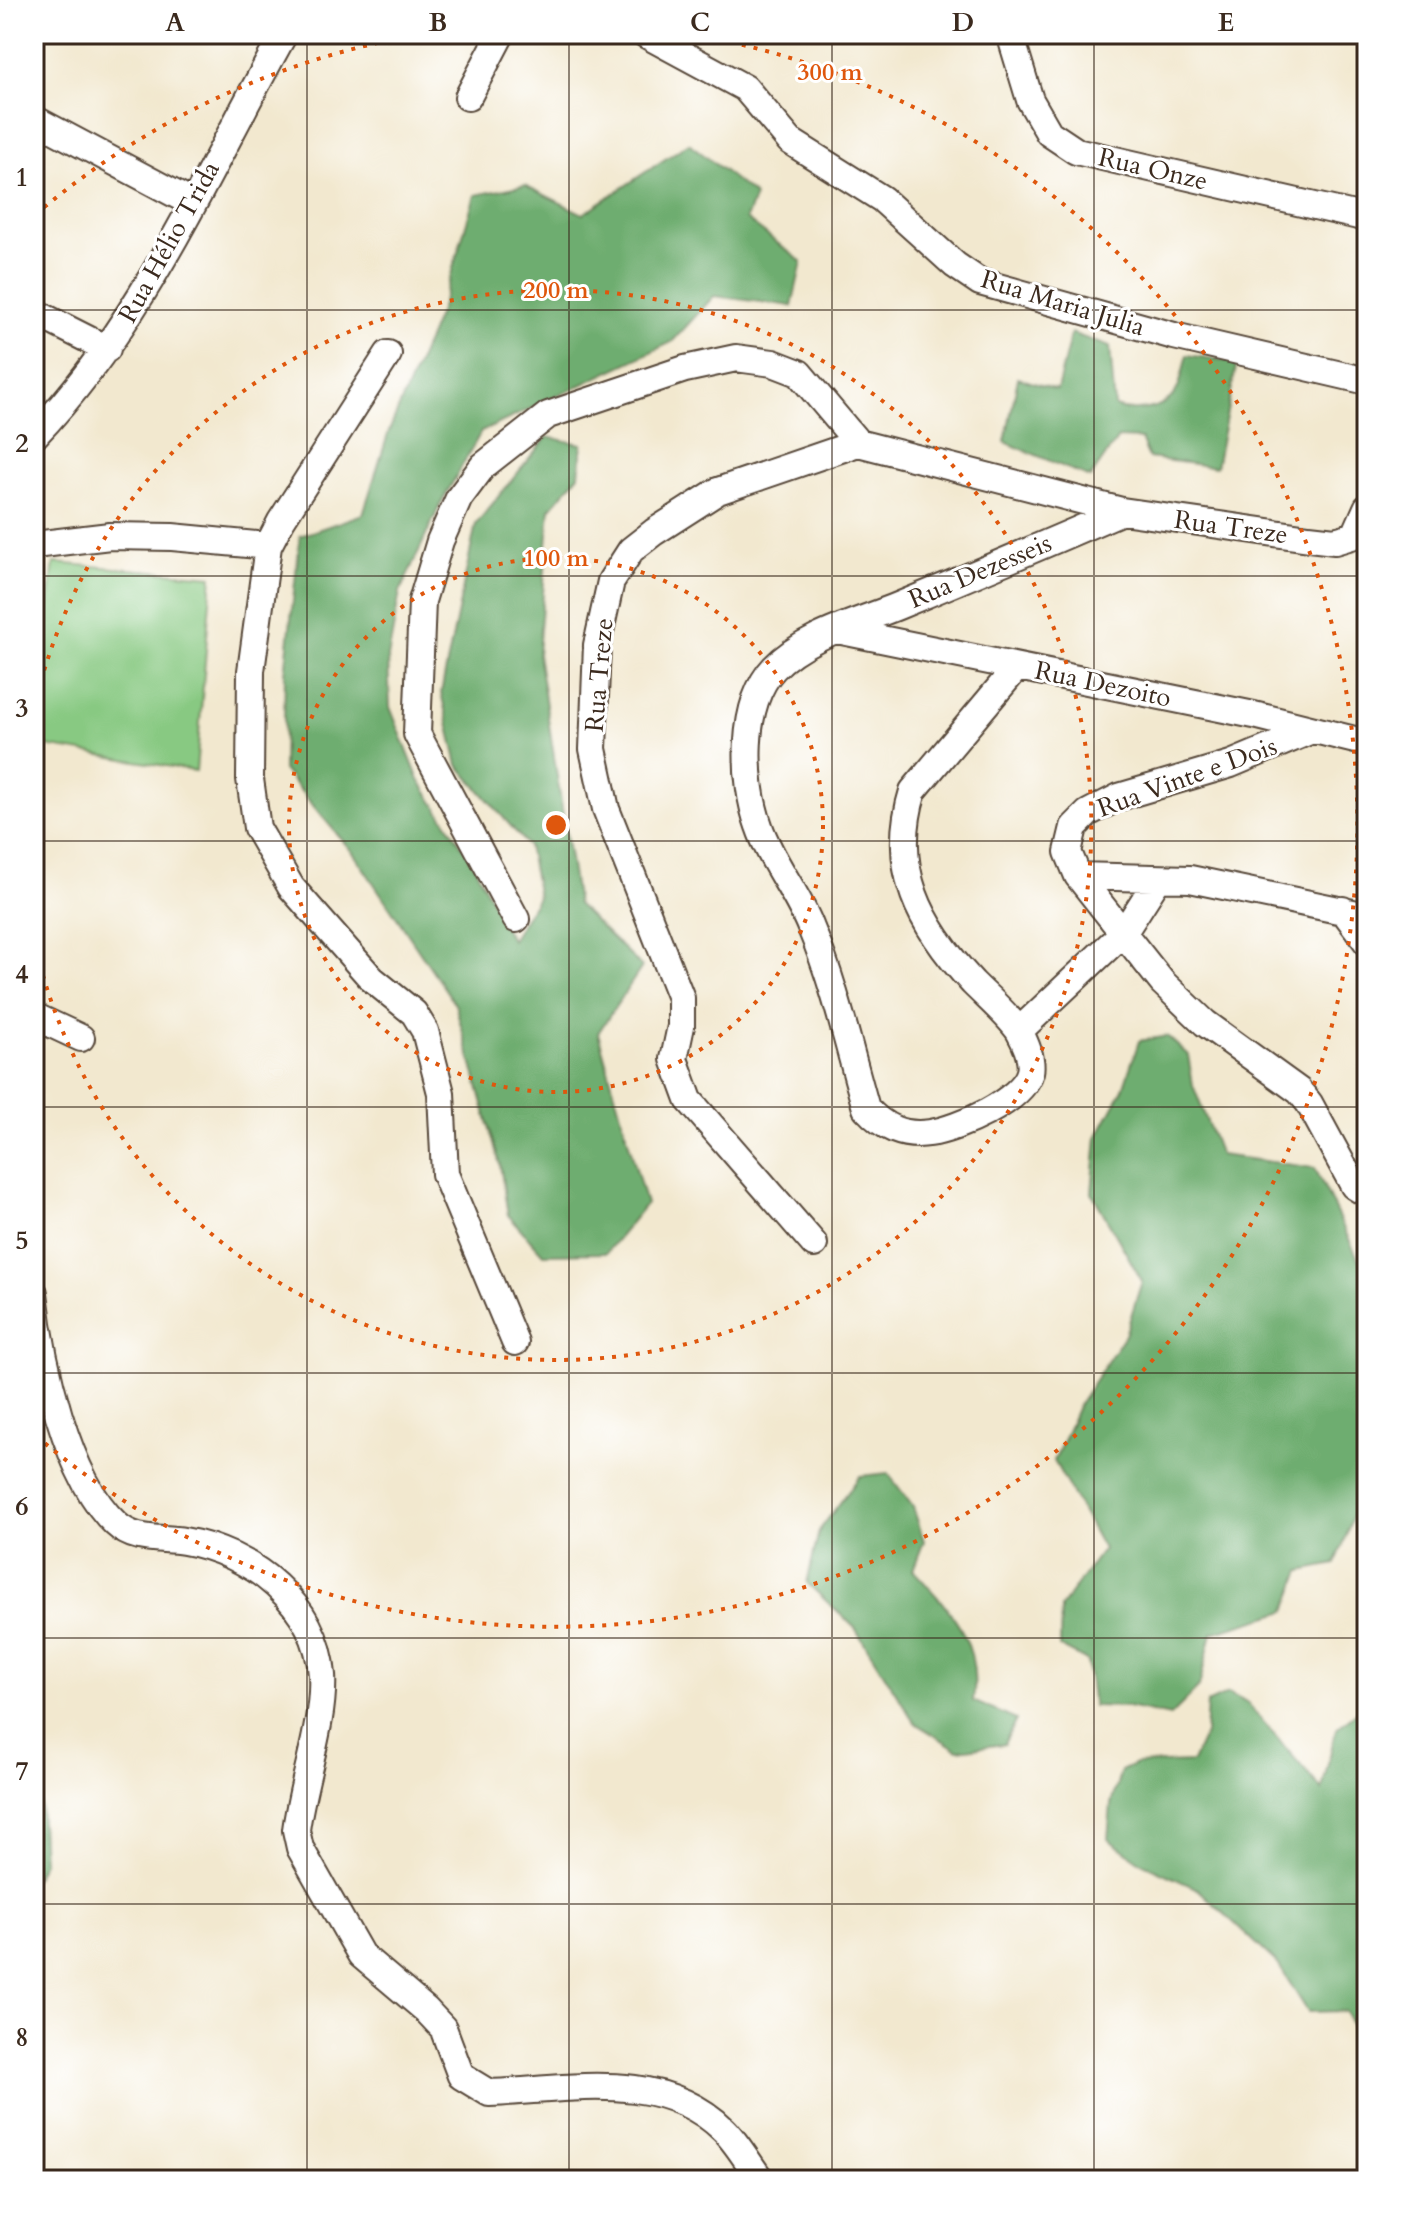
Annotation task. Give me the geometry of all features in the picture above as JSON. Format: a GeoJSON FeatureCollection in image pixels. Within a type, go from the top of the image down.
{"type":"FeatureCollection","features":[{"type":"Feature","properties":{"kind":"street"},"geometry":{"type":"LineString","coordinates":[[468,97],[501,34]]}},
{"type":"Feature","properties":{"kind":"street","name":"Rua Maria Julia"},"geometry":{"type":"LineString","coordinates":[[645,34],[745,88],[790,141],[871,191],[955,265],[980,282],[1174,336],[1367,381]]}},
{"type":"Feature","properties":{"kind":"street","name":"Rua Onze"},"geometry":{"type":"LineString","coordinates":[[1010,34],[1030,100],[1049,133],[1076,151],[1367,218]]}},
{"type":"Feature","properties":{"kind":"street","name":"Rua Hélio Trida"},"geometry":{"type":"LineString","coordinates":[[34,436],[74,394],[107,349],[192,203],[279,36]]}},
{"type":"Feature","properties":{"kind":"street"},"geometry":{"type":"LineString","coordinates":[[34,119],[192,203]]}},
{"type":"Feature","properties":{"kind":"street"},"geometry":{"type":"LineString","coordinates":[[34,312],[107,349]]}},
{"type":"Feature","properties":{"kind":"street"},"geometry":{"type":"LineString","coordinates":[[388,354],[268,546],[251,671],[248,727],[250,779],[257,828],[291,887],[372,979],[414,1013],[425,1031],[441,1093],[445,1174],[454,1202],[515,1342]]}},
{"type":"Feature","properties":{"kind":"street"},"geometry":{"type":"LineString","coordinates":[[516,919],[417,734],[422,601],[440,541],[459,498],[483,466],[548,415],[685,369],[736,358],[773,363],[799,373],[858,443]]}},
{"type":"Feature","properties":{"kind":"street","name":"Rua Treze"},"geometry":{"type":"LineString","coordinates":[[814,1244],[689,1100],[674,1059],[681,1026],[681,998],[606,809],[593,749],[597,645],[611,581],[631,550],[718,491],[858,443],[1122,511],[1335,541],[1355,535],[1367,508]]}},
{"type":"Feature","properties":{"kind":"street","name":"Rua Dezesseis"},"geometry":{"type":"LineString","coordinates":[[1019,1031],[1031,1069],[1027,1080],[1002,1103],[963,1125],[927,1134],[902,1133],[880,1124],[866,1108],[815,938],[799,899],[767,846],[757,822],[749,773],[752,713],[773,669],[789,655],[837,630],[1122,511]]}},
{"type":"Feature","properties":{"kind":"street"},"geometry":{"type":"LineString","coordinates":[[34,545],[125,536],[268,546]]}},
{"type":"Feature","properties":{"kind":"street","name":"Rua Dezoito"},"geometry":{"type":"LineString","coordinates":[[837,630],[1254,715],[1367,743]]}},
{"type":"Feature","properties":{"kind":"street"},"geometry":{"type":"LineString","coordinates":[[1017,667],[921,779],[907,813],[905,869],[915,901],[953,961],[1019,1031],[1124,932],[1158,879]]}},
{"type":"Feature","properties":{"kind":"street"},"geometry":{"type":"LineString","coordinates":[[1252,756],[1254,715]]}},
{"type":"Feature","properties":{"kind":"street","name":"Rua Vinte e Dois"},"geometry":{"type":"LineString","coordinates":[[1312,730],[1252,756],[1119,797],[1088,813],[1074,827],[1068,852],[1078,876],[1186,1008],[1299,1091],[1309,1103],[1354,1186],[1367,1194]]}},
{"type":"Feature","properties":{"kind":"street"},"geometry":{"type":"LineString","coordinates":[[1078,876],[1190,879],[1355,913],[1367,942]]}},
{"type":"Feature","properties":{"kind":"street"},"geometry":{"type":"LineString","coordinates":[[34,1016],[81,1038]]}},
{"type":"Feature","properties":{"kind":"street"},"geometry":{"type":"LineString","coordinates":[[34,1293],[39,1340],[56,1408],[99,1505],[117,1526],[136,1536],[209,1547],[238,1561],[279,1587],[307,1621],[322,1676],[296,1830],[300,1848],[361,1955],[443,2028],[461,2076],[470,2085],[489,2093],[627,2086],[672,2097],[725,2131],[761,2180]]}},
{"type":"Feature","properties":{"kind":"green space"},"geometry":{"type":"Polygon","coordinates":[[[689,143],[755,196],[746,219],[802,262],[792,306],[714,296],[672,342],[481,432],[440,505],[400,592],[388,657],[390,707],[419,780],[472,861],[511,940],[538,897],[528,846],[458,765],[441,693],[476,524],[547,437],[582,444],[579,475],[550,509],[538,654],[577,904],[642,967],[598,1033],[646,1204],[606,1253],[543,1254],[508,1215],[500,1165],[455,1004],[354,854],[283,770],[285,673],[300,536],[363,514],[389,431],[440,311],[475,195],[525,185],[583,214],[689,143]]]}},
{"type":"Feature","properties":{"kind":"green space"},"geometry":{"type":"Polygon","coordinates":[[[1071,333],[1110,347],[1115,407],[1122,409],[1147,409],[1170,399],[1179,385],[1187,355],[1237,362],[1216,467],[1149,458],[1141,439],[1118,438],[1090,478],[1005,442],[1018,378],[1057,390],[1071,333]]]}},
{"type":"Feature","properties":{"kind":"green space"},"geometry":{"type":"Polygon","coordinates":[[[54,563],[212,576],[196,771],[34,744],[34,711],[54,563]]]}},
{"type":"Feature","properties":{"kind":"green space"},"geometry":{"type":"Polygon","coordinates":[[[1167,1036],[1188,1055],[1193,1085],[1220,1155],[1315,1168],[1367,1277],[1367,1379],[1364,1382],[1359,1475],[1351,1519],[1335,1564],[1301,1571],[1286,1611],[1212,1633],[1199,1687],[1170,1716],[1128,1707],[1093,1706],[1087,1661],[1060,1647],[1061,1607],[1103,1549],[1054,1461],[1079,1404],[1125,1335],[1142,1281],[1092,1193],[1097,1137],[1123,1089],[1139,1041],[1167,1036]]]}},
{"type":"Feature","properties":{"kind":"green space"},"geometry":{"type":"Polygon","coordinates":[[[888,1473],[913,1507],[924,1541],[913,1570],[940,1599],[968,1644],[975,1680],[973,1701],[1016,1720],[1004,1744],[958,1750],[915,1723],[855,1628],[807,1583],[819,1531],[860,1476],[888,1473]]]}},
{"type":"Feature","properties":{"kind":"green space"},"geometry":{"type":"Polygon","coordinates":[[[34,1682],[43,1862],[34,1879],[34,1682]]]}},
{"type":"Feature","properties":{"kind":"green space"},"geometry":{"type":"Polygon","coordinates":[[[1228,1693],[1247,1703],[1322,1790],[1336,1729],[1367,1704],[1367,1869],[1356,1865],[1367,1873],[1367,2052],[1362,2050],[1345,2011],[1308,2012],[1278,1964],[1198,1889],[1143,1864],[1108,1839],[1111,1804],[1121,1771],[1136,1764],[1192,1762],[1205,1734],[1207,1703],[1228,1693]]]}}]}
